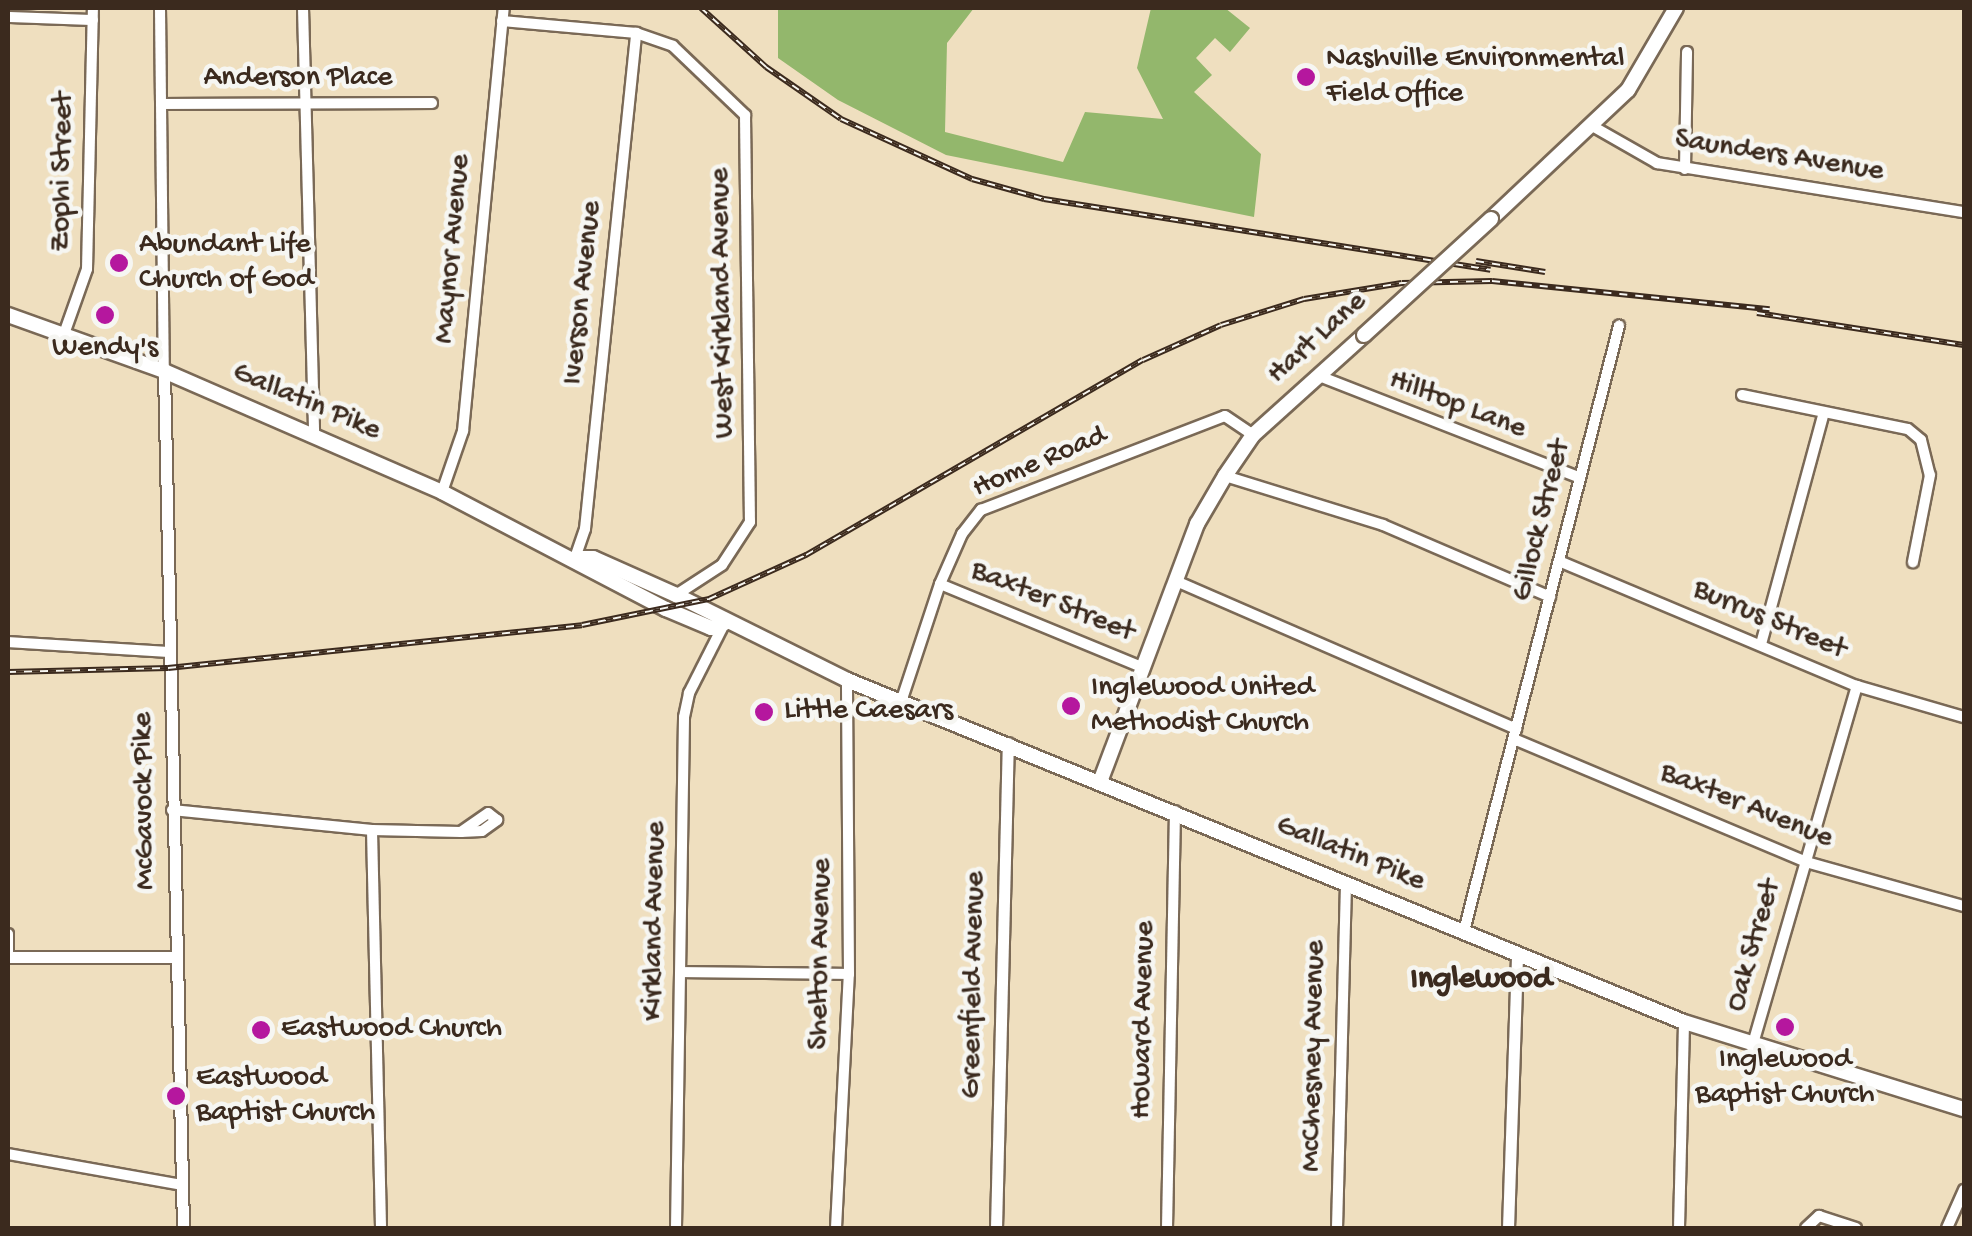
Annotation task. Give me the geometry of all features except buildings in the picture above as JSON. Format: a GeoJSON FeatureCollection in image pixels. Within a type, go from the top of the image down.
{"type":"FeatureCollection","features":[{"type":"Feature","properties":{"kind":"main road","name":"Hart Lane"},"geometry":{"type":"LineString","coordinates":[[1100,782],[1176,582],[1225,476],[1253,435],[1594,128],[1652,58],[1676,8]]}},
{"type":"Feature","properties":{"kind":"main road","name":"Gallatin Pike"},"geometry":{"type":"LineString","coordinates":[[8,314],[164,372],[442,492],[576,558],[590,572],[666,609],[711,628],[725,623]]}},
{"type":"Feature","properties":{"kind":"main road","name":"Gallatin Pike"},"geometry":{"type":"LineString","coordinates":[[576,558],[592,558],[676,594],[725,623],[847,680],[1684,1022],[1964,1109]]}},
{"type":"Feature","properties":{"kind":"street"},"geometry":{"type":"LineString","coordinates":[[160,8],[164,372]]}},
{"type":"Feature","properties":{"kind":"street"},"geometry":{"type":"LineString","coordinates":[[303,8],[314,437]]}},
{"type":"Feature","properties":{"kind":"street","name":"Maynor Avenue"},"geometry":{"type":"LineString","coordinates":[[442,492],[463,432],[504,8]]}},
{"type":"Feature","properties":{"kind":"street"},"geometry":{"type":"LineString","coordinates":[[8,17],[93,14]]}},
{"type":"Feature","properties":{"kind":"street","name":"Zophi Street"},"geometry":{"type":"LineString","coordinates":[[64,334],[87,268],[93,14]]}},
{"type":"Feature","properties":{"kind":"street"},"geometry":{"type":"LineString","coordinates":[[502,21],[636,32]]}},
{"type":"Feature","properties":{"kind":"street","name":"Iverson Avenue"},"geometry":{"type":"LineString","coordinates":[[576,558],[585,529],[636,32]]}},
{"type":"Feature","properties":{"kind":"street","name":"West Kirkland Avenue"},"geometry":{"type":"LineString","coordinates":[[636,32],[673,46],[736,102],[748,132],[750,522],[722,565],[676,594]]}},
{"type":"Feature","properties":{"kind":"street"},"geometry":{"type":"LineString","coordinates":[[1685,169],[1687,52]]}},
{"type":"Feature","properties":{"kind":"street","name":"Anderson Place"},"geometry":{"type":"LineString","coordinates":[[163,104],[432,104]]}},
{"type":"Feature","properties":{"kind":"street","name":"Saunders Avenue"},"geometry":{"type":"LineString","coordinates":[[1594,128],[1657,163],[1964,212]]}},
{"type":"Feature","properties":{"kind":"street","name":"Gillock Street"},"geometry":{"type":"LineString","coordinates":[[1464,931],[1619,326]]}},
{"type":"Feature","properties":{"kind":"street","name":"McGavock Pike"},"geometry":{"type":"LineString","coordinates":[[164,372],[183,1228]]}},
{"type":"Feature","properties":{"kind":"street","name":"Hilltop Lane"},"geometry":{"type":"LineString","coordinates":[[1319,376],[1580,478]]}},
{"type":"Feature","properties":{"kind":"street"},"geometry":{"type":"LineString","coordinates":[[1742,395],[1908,429],[1921,440],[1930,475],[1913,562]]}},
{"type":"Feature","properties":{"kind":"street"},"geometry":{"type":"LineString","coordinates":[[1761,644],[1824,412]]}},
{"type":"Feature","properties":{"kind":"street","name":"Home Road"},"geometry":{"type":"LineString","coordinates":[[901,702],[940,584],[969,521],[1004,499],[1226,416],[1253,435]]}},
{"type":"Feature","properties":{"kind":"street"},"geometry":{"type":"LineString","coordinates":[[1225,476],[1382,525],[1550,597]]}},
{"type":"Feature","properties":{"kind":"street","name":"Burrus Street"},"geometry":{"type":"LineString","coordinates":[[1558,561],[1857,686],[1964,717]]}},
{"type":"Feature","properties":{"kind":"street","name":"Baxter Avenue"},"geometry":{"type":"LineString","coordinates":[[1176,582],[1806,862],[1964,906]]}},
{"type":"Feature","properties":{"kind":"street","name":"Baxter Street"},"geometry":{"type":"LineString","coordinates":[[940,584],[1144,668]]}},
{"type":"Feature","properties":{"kind":"street","name":"Kirkland Avenue"},"geometry":{"type":"LineString","coordinates":[[676,1228],[684,716],[725,623]]}},
{"type":"Feature","properties":{"kind":"street"},"geometry":{"type":"LineString","coordinates":[[8,642],[168,652]]}},
{"type":"Feature","properties":{"kind":"street","name":"Shelton Avenue"},"geometry":{"type":"LineString","coordinates":[[836,1228],[849,974],[847,680]]}},
{"type":"Feature","properties":{"kind":"street","name":"Oak Street"},"geometry":{"type":"LineString","coordinates":[[1752,1046],[1857,686]]}},
{"type":"Feature","properties":{"kind":"street","name":"Greenfield Avenue"},"geometry":{"type":"LineString","coordinates":[[996,1228],[1008,743]]}},
{"type":"Feature","properties":{"kind":"street"},"geometry":{"type":"LineString","coordinates":[[172,810],[372,830],[461,832]]}},
{"type":"Feature","properties":{"kind":"street","name":"Howard Avenue"},"geometry":{"type":"LineString","coordinates":[[1167,1228],[1174,811]]}},
{"type":"Feature","properties":{"kind":"street"},"geometry":{"type":"LineString","coordinates":[[372,830],[381,1228]]}},
{"type":"Feature","properties":{"kind":"street","name":"McChesney Avenue"},"geometry":{"type":"LineString","coordinates":[[1338,1228],[1346,884]]}},
{"type":"Feature","properties":{"kind":"street"},"geometry":{"type":"LineString","coordinates":[[8,934],[8,957],[174,957]]}},
{"type":"Feature","properties":{"kind":"street"},"geometry":{"type":"LineString","coordinates":[[1508,1228],[1517,953]]}},
{"type":"Feature","properties":{"kind":"street"},"geometry":{"type":"LineString","coordinates":[[680,972],[849,974]]}},
{"type":"Feature","properties":{"kind":"street"},"geometry":{"type":"LineString","coordinates":[[1679,1228],[1684,1022]]}},
{"type":"Feature","properties":{"kind":"street"},"geometry":{"type":"LineString","coordinates":[[8,1154],[182,1185]]}},
{"type":"Feature","properties":{"kind":"street"},"geometry":{"type":"LineString","coordinates":[[1947,1228],[1964,1190]]}},
{"type":"Feature","properties":{"kind":"street"},"geometry":{"type":"LineString","coordinates":[[1806,1228],[1819,1216],[1856,1228]]}},
{"type":"Feature","properties":{"kind":"green space"},"geometry":{"type":"Polygon","coordinates":[[[778,8],[974,8],[947,43],[945,132],[1063,162],[1085,112],[1163,119],[1137,68],[1151,8],[1225,8],[1250,28],[1230,52],[1215,38],[1196,58],[1212,75],[1194,92],[1261,154],[1254,217],[946,155],[838,100],[778,58],[778,8]]]}},
{"type":"Feature","properties":{"kind":"railway"},"geometry":{"type":"LineString","coordinates":[[701,8],[766,67],[841,119],[972,179],[1044,199],[1490,270]]}},
{"type":"Feature","properties":{"kind":"railway"},"geometry":{"type":"LineString","coordinates":[[1476,261],[1545,272]]}},
{"type":"Feature","properties":{"kind":"railway"},"geometry":{"type":"LineString","coordinates":[[8,672],[168,668],[582,625],[709,599],[806,555],[1143,360],[1221,325],[1304,299],[1402,283],[1492,281],[1770,309]]}},
{"type":"Feature","properties":{"kind":"railway"},"geometry":{"type":"LineString","coordinates":[[1757,313],[1964,345]]}},
{"type":"Feature","properties":{"kind":"place","name":"Nashville Environmental Field Office"},"geometry":{"type":"Point","coordinates":[1306,77]}},
{"type":"Feature","properties":{"kind":"place","name":"Abundant Life Church of God"},"geometry":{"type":"Point","coordinates":[119,263]}},
{"type":"Feature","properties":{"kind":"place","name":"Wendy's"},"geometry":{"type":"Point","coordinates":[105,315]}},
{"type":"Feature","properties":{"kind":"place","name":"Inglewood United Methodist Church"},"geometry":{"type":"Point","coordinates":[1071,706]}},
{"type":"Feature","properties":{"kind":"place","name":"Little Caesars"},"geometry":{"type":"Point","coordinates":[764,712]}},
{"type":"Feature","properties":{"kind":"place","name":"Inglewood Baptist Church"},"geometry":{"type":"Point","coordinates":[1785,1027]}},
{"type":"Feature","properties":{"kind":"place","name":"Eastwood Church"},"geometry":{"type":"Point","coordinates":[261,1030]}},
{"type":"Feature","properties":{"kind":"place","name":"Eastwood Baptist Church"},"geometry":{"type":"Point","coordinates":[176,1096]}},
{"type":"Feature","properties":{"kind":"district","name":"Inglewood"},"geometry":{"type":"Point","coordinates":[1481,980]}}]}
